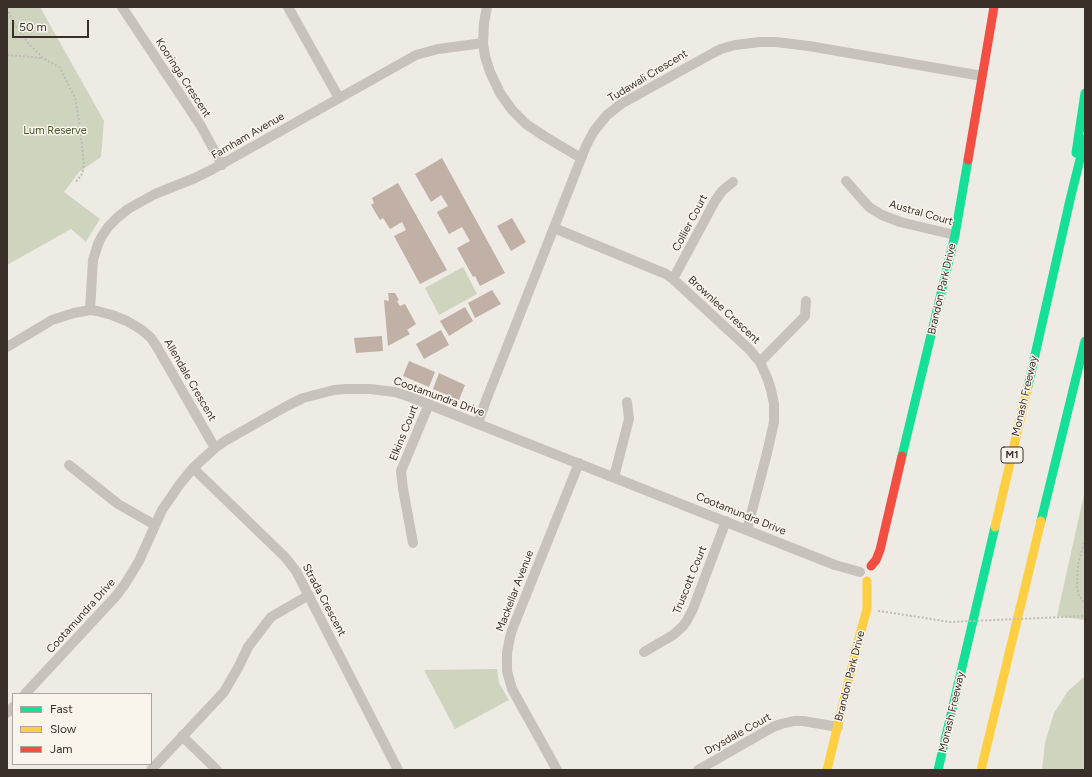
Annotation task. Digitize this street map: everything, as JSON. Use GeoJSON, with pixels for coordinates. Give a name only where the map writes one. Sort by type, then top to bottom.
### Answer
{"type":"FeatureCollection","features":[{"type":"Feature","properties":{"kind":"main road","name":"Brandon Park Drive"},"geometry":{"type":"LineString","coordinates":[[827,770],[867,608],[872,575],[880,550],[955,235],[994,7]]}},
{"type":"Feature","properties":{"kind":"main road"},"geometry":{"type":"LineString","coordinates":[[1070,200],[1085,93]]}},
{"type":"Feature","properties":{"kind":"main road","name":"Monash Freeway"},"geometry":{"type":"LineString","coordinates":[[938,770],[1085,139]]}},
{"type":"Feature","properties":{"kind":"main road"},"geometry":{"type":"LineString","coordinates":[[981,770],[1085,341]]}},
{"type":"Feature","properties":{"kind":"main road"},"geometry":{"type":"LineString","coordinates":[[860,572],[865,566],[872,575]]}},
{"type":"Feature","properties":{"kind":"street","name":"Kooringa Crescent"},"geometry":{"type":"LineString","coordinates":[[122,7],[188,107],[222,165]]}},
{"type":"Feature","properties":{"kind":"street"},"geometry":{"type":"LineString","coordinates":[[288,7],[339,98]]}},
{"type":"Feature","properties":{"kind":"street"},"geometry":{"type":"LineString","coordinates":[[487,7],[484,23],[483,43],[485,56],[500,93],[510,107],[532,128],[581,158]]}},
{"type":"Feature","properties":{"kind":"street","name":"Tudawali Crescent"},"geometry":{"type":"LineString","coordinates":[[478,423],[586,146],[594,131],[614,109],[705,56],[721,49],[760,42],[792,44],[982,76]]}},
{"type":"Feature","properties":{"kind":"street","name":"Farnham Avenue"},"geometry":{"type":"LineString","coordinates":[[90,310],[93,260],[98,244],[108,227],[118,217],[135,205],[160,192],[222,165],[339,98],[424,52],[442,48],[483,43]]}},
{"type":"Feature","properties":{"kind":"street","name":"Austral Court"},"geometry":{"type":"LineString","coordinates":[[846,181],[866,203],[882,215],[900,222],[955,235]]}},
{"type":"Feature","properties":{"kind":"street","name":"Collier Court"},"geometry":{"type":"LineString","coordinates":[[673,279],[715,201],[722,190],[732,182]]}},
{"type":"Feature","properties":{"kind":"street","name":"Brownlee Crescent"},"geometry":{"type":"LineString","coordinates":[[554,228],[662,271],[673,279],[749,348],[760,362],[771,390],[774,404],[774,422],[747,530]]}},
{"type":"Feature","properties":{"kind":"street"},"geometry":{"type":"LineString","coordinates":[[760,362],[805,316],[806,301]]}},
{"type":"Feature","properties":{"kind":"street","name":"Allendale Crescent"},"geometry":{"type":"LineString","coordinates":[[7,347],[52,320],[74,313],[90,310],[120,317],[134,324],[151,338],[157,346],[215,448]]}},
{"type":"Feature","properties":{"kind":"street","name":"Cootamundra Drive"},"geometry":{"type":"LineString","coordinates":[[26,693],[116,596],[125,584],[139,561],[169,498],[193,468],[215,448],[298,400],[334,390],[359,388],[395,392],[478,423],[747,530],[835,564],[860,572]]}},
{"type":"Feature","properties":{"kind":"street"},"geometry":{"type":"LineString","coordinates":[[614,477],[629,419],[627,402]]}},
{"type":"Feature","properties":{"kind":"street","name":"Elkins Court"},"geometry":{"type":"LineString","coordinates":[[413,543],[402,489],[401,471],[429,404]]}},
{"type":"Feature","properties":{"kind":"street","name":"Mackellar Avenue"},"geometry":{"type":"LineString","coordinates":[[557,770],[512,689],[507,671],[507,653],[512,630],[579,463]]}},
{"type":"Feature","properties":{"kind":"street"},"geometry":{"type":"LineString","coordinates":[[68,465],[121,506],[155,525]]}},
{"type":"Feature","properties":{"kind":"street","name":"Strada Crescent"},"geometry":{"type":"LineString","coordinates":[[193,468],[285,557],[296,571],[398,770]]}},
{"type":"Feature","properties":{"kind":"street","name":"Truscott Court"},"geometry":{"type":"LineString","coordinates":[[644,652],[673,635],[686,622],[693,609],[726,521]]}},
{"type":"Feature","properties":{"kind":"street"},"geometry":{"type":"LineString","coordinates":[[150,770],[224,692],[248,647],[271,617],[309,595]]}},
{"type":"Feature","properties":{"kind":"street","name":"Drysdale Court"},"geometry":{"type":"LineString","coordinates":[[698,770],[773,727],[781,724],[794,721],[803,721],[838,727]]}},
{"type":"Feature","properties":{"kind":"street"},"geometry":{"type":"LineString","coordinates":[[182,736],[217,770]]}},
{"type":"Feature","properties":{"kind":"path"},"geometry":{"type":"LineString","coordinates":[[7,8],[13,22],[28,43],[43,58],[60,68],[75,98],[84,166],[82,174],[75,183]]}},
{"type":"Feature","properties":{"kind":"path"},"geometry":{"type":"LineString","coordinates":[[7,55],[43,58]]}},
{"type":"Feature","properties":{"kind":"path"},"geometry":{"type":"LineString","coordinates":[[1085,539],[1078,564],[1077,576],[1079,596],[1085,603]]}},
{"type":"Feature","properties":{"kind":"path"},"geometry":{"type":"LineString","coordinates":[[886,612],[950,622],[1085,616]]}},
{"type":"Feature","properties":{"kind":"green space","name":"Lum Reserve"},"geometry":{"type":"Polygon","coordinates":[[[7,7],[40,7],[104,121],[101,157],[79,172],[64,192],[100,219],[85,243],[85,241],[71,229],[7,265],[7,7]]]}},
{"type":"Feature","properties":{"kind":"green space"},"geometry":{"type":"Polygon","coordinates":[[[463,267],[477,294],[439,315],[425,288],[463,267]]]}},
{"type":"Feature","properties":{"kind":"green space"},"geometry":{"type":"Polygon","coordinates":[[[1085,490],[1085,620],[1057,616],[1085,490]]]}},
{"type":"Feature","properties":{"kind":"green space"},"geometry":{"type":"Polygon","coordinates":[[[497,669],[499,683],[509,700],[455,729],[424,670],[497,669]]]}},
{"type":"Feature","properties":{"kind":"green space"},"geometry":{"type":"Polygon","coordinates":[[[1085,676],[1085,770],[1042,770],[1045,743],[1054,713],[1068,691],[1085,676]]]}},
{"type":"Feature","properties":{"kind":"building"},"geometry":{"type":"Polygon","coordinates":[[[442,158],[505,273],[480,286],[475,276],[473,277],[457,248],[470,241],[462,227],[449,234],[437,212],[448,206],[441,195],[431,202],[415,174],[442,158]]]}},
{"type":"Feature","properties":{"kind":"building"},"geometry":{"type":"Polygon","coordinates":[[[398,183],[447,270],[420,284],[394,236],[406,230],[402,222],[390,229],[383,218],[380,220],[371,205],[374,203],[372,198],[398,183]]]}},
{"type":"Feature","properties":{"kind":"building"},"geometry":{"type":"Polygon","coordinates":[[[512,218],[526,242],[511,251],[497,226],[512,218]]]}},
{"type":"Feature","properties":{"kind":"building"},"geometry":{"type":"Polygon","coordinates":[[[492,290],[501,304],[475,318],[468,303],[492,290]]]}},
{"type":"Feature","properties":{"kind":"building"},"geometry":{"type":"Polygon","coordinates":[[[388,293],[395,293],[399,300],[397,301],[400,306],[405,304],[416,324],[407,330],[410,334],[388,346],[384,300],[389,301],[388,293]]]}},
{"type":"Feature","properties":{"kind":"building"},"geometry":{"type":"Polygon","coordinates":[[[465,307],[473,321],[449,336],[440,321],[465,307]]]}},
{"type":"Feature","properties":{"kind":"building"},"geometry":{"type":"Polygon","coordinates":[[[441,330],[449,345],[424,359],[416,344],[441,330]]]}},
{"type":"Feature","properties":{"kind":"building"},"geometry":{"type":"Polygon","coordinates":[[[382,336],[383,351],[356,353],[354,338],[382,336]]]}},
{"type":"Feature","properties":{"kind":"building"},"geometry":{"type":"Polygon","coordinates":[[[409,361],[435,372],[429,387],[403,376],[409,361]]]}},
{"type":"Feature","properties":{"kind":"building"},"geometry":{"type":"Polygon","coordinates":[[[439,373],[465,385],[459,400],[433,389],[439,373]]]}},
{"type":"Feature","properties":{"kind":"traffic: fast"},"geometry":{"type":"LineString","coordinates":[[1076,153],[1085,93]]}},
{"type":"Feature","properties":{"kind":"traffic: fast"},"geometry":{"type":"LineString","coordinates":[[1028,386],[1085,139]]}},
{"type":"Feature","properties":{"kind":"traffic: fast"},"geometry":{"type":"LineString","coordinates":[[902,456],[955,235],[968,160]]}},
{"type":"Feature","properties":{"kind":"traffic: fast"},"geometry":{"type":"LineString","coordinates":[[1041,521],[1085,341]]}},
{"type":"Feature","properties":{"kind":"traffic: fast"},"geometry":{"type":"LineString","coordinates":[[938,770],[995,527]]}},
{"type":"Feature","properties":{"kind":"traffic: slow"},"geometry":{"type":"LineString","coordinates":[[995,527],[1028,386]]}},
{"type":"Feature","properties":{"kind":"traffic: slow"},"geometry":{"type":"LineString","coordinates":[[981,770],[1041,521]]}},
{"type":"Feature","properties":{"kind":"traffic: slow"},"geometry":{"type":"LineString","coordinates":[[827,770],[867,609],[867,581]]}},
{"type":"Feature","properties":{"kind":"traffic: jam"},"geometry":{"type":"LineString","coordinates":[[968,160],[994,7]]}},
{"type":"Feature","properties":{"kind":"traffic: jam"},"geometry":{"type":"LineString","coordinates":[[871,566],[876,560],[880,550],[902,456]]}}]}
